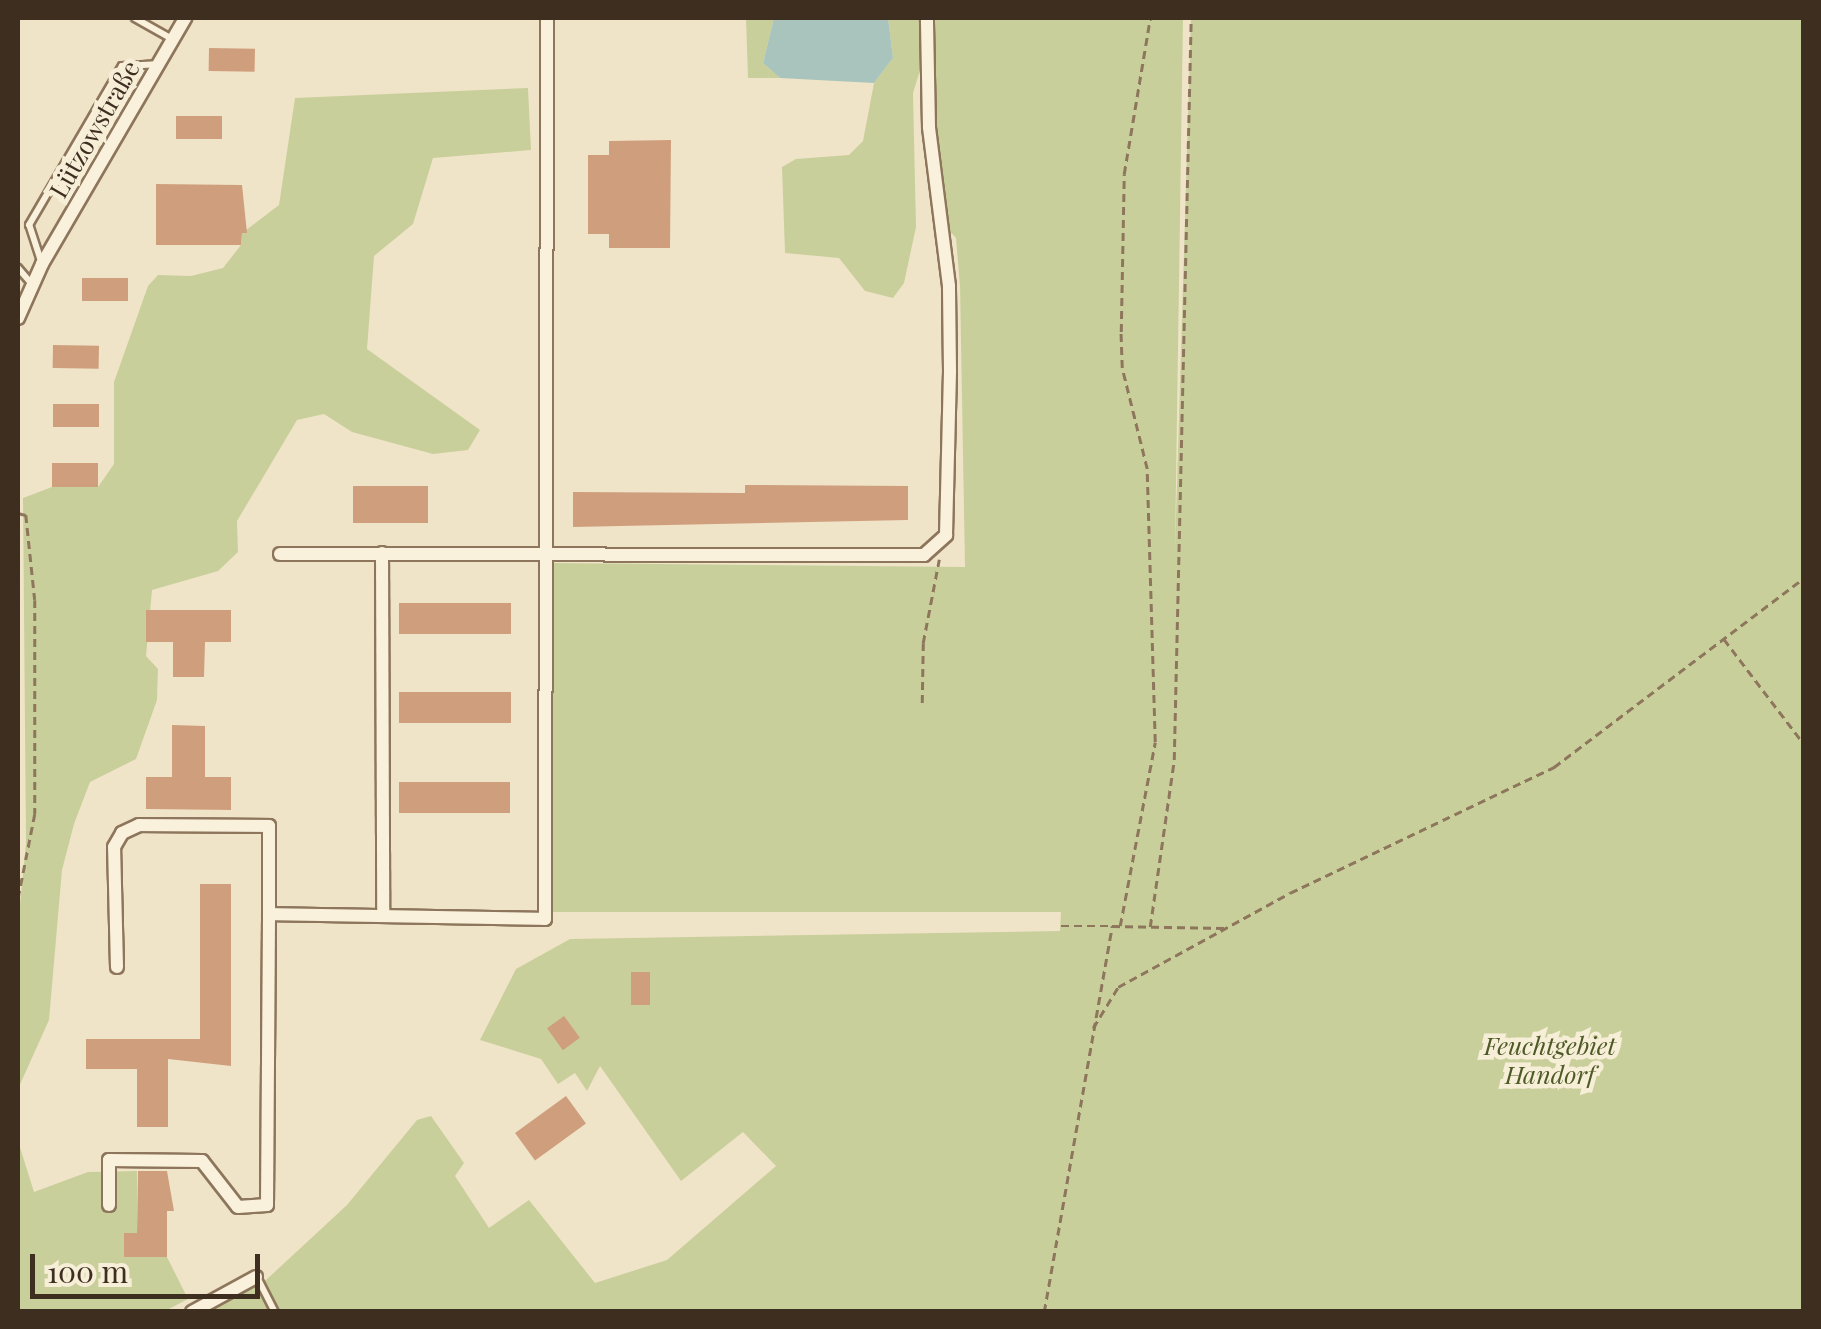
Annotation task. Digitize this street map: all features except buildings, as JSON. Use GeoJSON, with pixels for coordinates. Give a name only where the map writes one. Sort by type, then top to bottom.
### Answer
{"type":"FeatureCollection","features":[{"type":"Feature","properties":{"kind":"street","name":"Lützowstraße"},"geometry":{"type":"LineString","coordinates":[[18,318],[42,264],[185,18]]}},
{"type":"Feature","properties":{"kind":"street"},"geometry":{"type":"LineString","coordinates":[[269,914],[545,919],[548,18]]}},
{"type":"Feature","properties":{"kind":"street"},"geometry":{"type":"LineString","coordinates":[[280,554],[924,555],[946,534],[948,286],[929,127],[927,18]]}},
{"type":"Feature","properties":{"kind":"street"},"geometry":{"type":"LineString","coordinates":[[382,553],[383,916]]}},
{"type":"Feature","properties":{"kind":"street"},"geometry":{"type":"LineString","coordinates":[[109,1205],[109,1160],[202,1161],[238,1206],[267,1205],[268,826],[138,825],[122,832],[114,847],[117,967]]}},
{"type":"Feature","properties":{"kind":"street"},"geometry":{"type":"LineString","coordinates":[[192,1312],[256,1276]]}},
{"type":"Feature","properties":{"kind":"lane"},"geometry":{"type":"LineString","coordinates":[[135,18],[173,39]]}},
{"type":"Feature","properties":{"kind":"lane"},"geometry":{"type":"LineString","coordinates":[[42,264],[28,225],[122,66],[158,64]]}},
{"type":"Feature","properties":{"kind":"lane"},"geometry":{"type":"LineString","coordinates":[[18,268],[32,284]]}},
{"type":"Feature","properties":{"kind":"lane"},"geometry":{"type":"LineString","coordinates":[[256,1276],[275,1312]]}},
{"type":"Feature","properties":{"kind":"path"},"geometry":{"type":"LineString","coordinates":[[1120,926],[1155,742],[1147,469],[1122,368],[1121,332],[1124,174],[1150,18]]}},
{"type":"Feature","properties":{"kind":"path"},"geometry":{"type":"LineString","coordinates":[[1150,927],[1174,760],[1192,18]]}},
{"type":"Feature","properties":{"kind":"path"},"geometry":{"type":"LineString","coordinates":[[18,512],[26,515],[35,600],[35,814],[18,900]]}},
{"type":"Feature","properties":{"kind":"path"},"geometry":{"type":"LineString","coordinates":[[922,703],[923,643],[946,534]]}},
{"type":"Feature","properties":{"kind":"path"},"geometry":{"type":"LineString","coordinates":[[1093,1028],[1118,987],[1225,928],[1554,767],[1804,578]]}},
{"type":"Feature","properties":{"kind":"path"},"geometry":{"type":"LineString","coordinates":[[1723,638],[1804,744]]}},
{"type":"Feature","properties":{"kind":"path"},"geometry":{"type":"LineString","coordinates":[[1061,926],[1225,928]]}},
{"type":"Feature","properties":{"kind":"path"},"geometry":{"type":"LineString","coordinates":[[1044,1312],[1112,926]]}},
{"type":"Feature","properties":{"kind":"green space"},"geometry":{"type":"Polygon","coordinates":[[[746,18],[774,18],[763,63],[780,78],[748,78],[746,18]]]}},
{"type":"Feature","properties":{"kind":"green space","name":"Feuchtgebiet Handorf"},"geometry":{"type":"Polygon","coordinates":[[[888,18],[1183,18],[1175,550],[1191,18],[1803,18],[1803,1311],[210,1310],[266,1280],[347,1205],[417,1120],[431,1116],[464,1163],[455,1176],[489,1228],[529,1200],[595,1283],[667,1260],[776,1166],[743,1132],[681,1181],[600,1066],[587,1091],[575,1073],[558,1084],[541,1059],[480,1040],[516,969],[570,939],[1060,931],[1061,912],[552,912],[553,563],[965,567],[960,286],[956,238],[938,218],[926,51],[913,93],[916,227],[904,283],[893,298],[865,291],[839,258],[785,253],[782,167],[796,159],[849,155],[863,141],[874,83],[893,58],[888,18]]]}},
{"type":"Feature","properties":{"kind":"green space"},"geometry":{"type":"Polygon","coordinates":[[[528,88],[531,150],[433,158],[413,224],[374,256],[367,349],[480,430],[468,450],[433,454],[352,432],[324,414],[297,420],[237,521],[238,552],[218,571],[152,590],[146,656],[158,669],[157,700],[136,759],[90,782],[74,824],[62,870],[49,1020],[18,1089],[18,924],[26,843],[23,498],[52,487],[98,487],[114,464],[114,382],[148,286],[158,275],[191,276],[223,268],[241,245],[242,233],[279,205],[295,98],[528,88]]]}},
{"type":"Feature","properties":{"kind":"green space"},"geometry":{"type":"Polygon","coordinates":[[[18,1141],[34,1192],[88,1172],[137,1171],[137,1233],[124,1233],[124,1257],[167,1257],[188,1299],[165,1311],[18,1311],[18,1141]]]}},
{"type":"Feature","properties":{"kind":"water"},"geometry":{"type":"Polygon","coordinates":[[[774,18],[888,18],[893,58],[874,83],[780,78],[763,63],[774,18]]]}}]}
